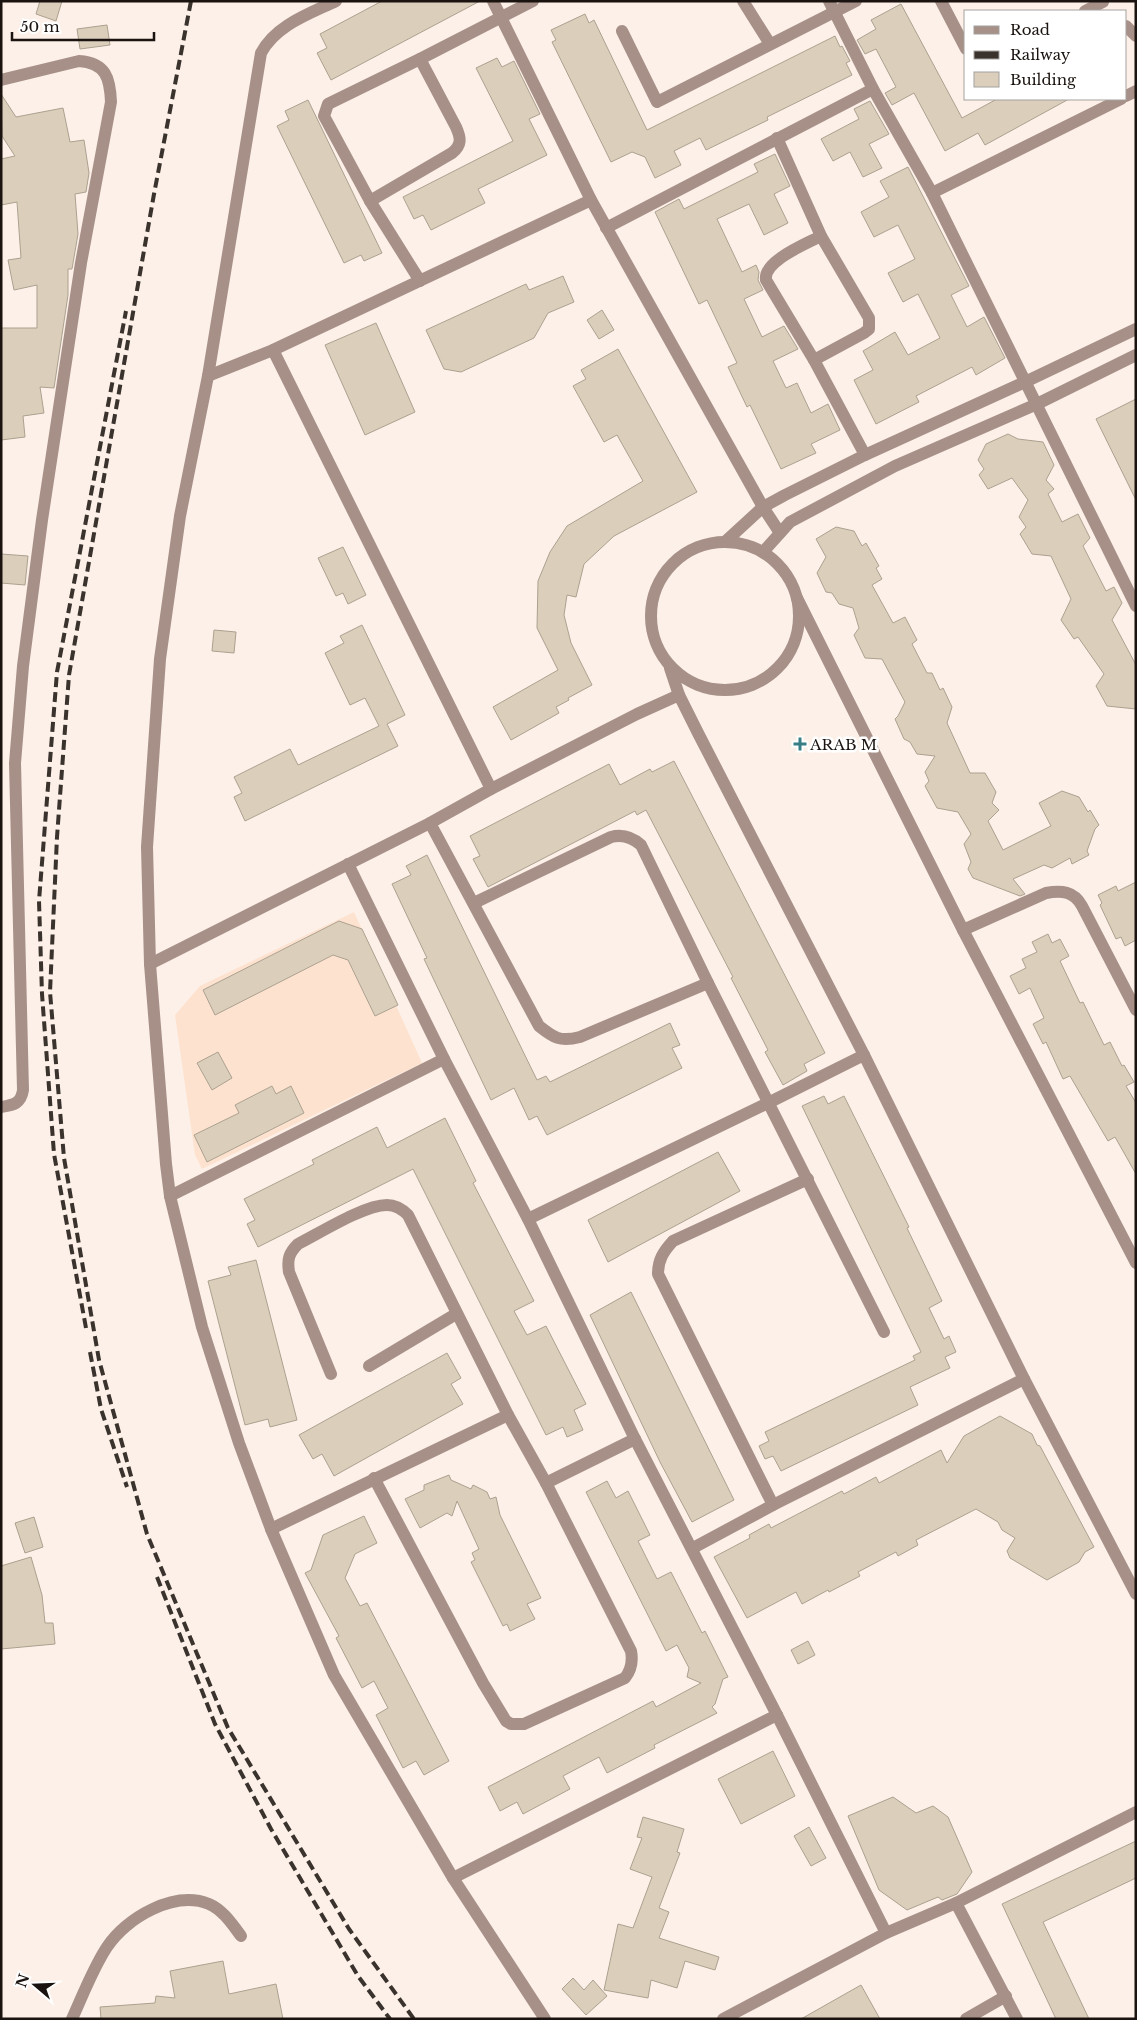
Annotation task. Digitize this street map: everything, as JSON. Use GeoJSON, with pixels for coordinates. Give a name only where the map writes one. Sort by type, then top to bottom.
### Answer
{"type":"FeatureCollection","features":[{"type":"Feature","properties":{"kind":"street"},"geometry":{"type":"LineString","coordinates":[[336,1],[288,25],[266,44],[261,53],[208,376],[180,516],[160,659],[147,847],[150,964],[166,1164],[170,1196],[202,1328],[239,1443],[271,1530],[334,1675],[453,1878],[545,2019]]}},
{"type":"Feature","properties":{"kind":"street"},"geometry":{"type":"LineString","coordinates":[[493,1],[606,228],[763,507],[780,533]]}},
{"type":"Feature","properties":{"kind":"street"},"geometry":{"type":"LineString","coordinates":[[420,281],[370,201],[324,116],[325,110],[328,104],[533,1]]}},
{"type":"Feature","properties":{"kind":"street"},"geometry":{"type":"LineString","coordinates":[[743,1],[770,44]]}},
{"type":"Feature","properties":{"kind":"street"},"geometry":{"type":"LineString","coordinates":[[622,30],[656,102],[770,44],[831,7],[856,1]]}},
{"type":"Feature","properties":{"kind":"street"},"geometry":{"type":"LineString","coordinates":[[941,1],[964,45]]}},
{"type":"Feature","properties":{"kind":"street"},"geometry":{"type":"LineString","coordinates":[[1088,10],[1103,2]]}},
{"type":"Feature","properties":{"kind":"street"},"geometry":{"type":"LineString","coordinates":[[831,7],[873,89],[932,193],[1136,606]]}},
{"type":"Feature","properties":{"kind":"street"},"geometry":{"type":"LineString","coordinates":[[1127,27],[1136,36]]}},
{"type":"Feature","properties":{"kind":"street"},"geometry":{"type":"LineString","coordinates":[[370,201],[452,153],[458,148],[460,143],[461,137],[420,59]]}},
{"type":"Feature","properties":{"kind":"street"},"geometry":{"type":"LineString","coordinates":[[1,80],[79,61],[96,65],[105,73],[111,89],[111,102],[81,263],[22,666],[16,762],[23,1090],[21,1100],[17,1103],[1,1107]]}},
{"type":"Feature","properties":{"kind":"street"},"geometry":{"type":"LineString","coordinates":[[606,228],[873,89]]}},
{"type":"Feature","properties":{"kind":"street"},"geometry":{"type":"LineString","coordinates":[[932,193],[1119,100]]}},
{"type":"Feature","properties":{"kind":"street"},"geometry":{"type":"LineString","coordinates":[[777,138],[821,236],[869,318],[870,325],[864,334],[814,360]]}},
{"type":"Feature","properties":{"kind":"street"},"geometry":{"type":"LineString","coordinates":[[208,376],[273,350],[591,200]]}},
{"type":"Feature","properties":{"kind":"street"},"geometry":{"type":"LineString","coordinates":[[821,236],[775,262],[770,266],[766,276],[865,455]]}},
{"type":"Feature","properties":{"kind":"street"},"geometry":{"type":"LineString","coordinates":[[726,541],[763,507],[865,455],[1136,329]]}},
{"type":"Feature","properties":{"kind":"street"},"geometry":{"type":"LineString","coordinates":[[273,350],[491,788]]}},
{"type":"Feature","properties":{"kind":"street"},"geometry":{"type":"LineString","coordinates":[[763,552],[790,522],[895,466],[1037,404],[1136,355]]}},
{"type":"Feature","properties":{"kind":"street"},"geometry":{"type":"LineString","coordinates":[[1135,1588],[1024,1380],[864,1055],[680,695],[670,668],[656,647],[650,623],[652,598],[662,575],[679,557],[701,545],[726,541],[750,546],[763,552],[775,561],[789,578],[797,598],[963,930],[1136,1263]]}},
{"type":"Feature","properties":{"kind":"street"},"geometry":{"type":"LineString","coordinates":[[670,668],[690,683],[714,690],[738,690],[762,681],[781,666],[794,644],[799,620],[797,598]]}},
{"type":"Feature","properties":{"kind":"street"},"geometry":{"type":"LineString","coordinates":[[150,964],[430,823],[491,788],[637,714],[680,695]]}},
{"type":"Feature","properties":{"kind":"street"},"geometry":{"type":"LineString","coordinates":[[430,823],[539,1026],[555,1038],[570,1039],[580,1036],[708,983]]}},
{"type":"Feature","properties":{"kind":"street"},"geometry":{"type":"LineString","coordinates":[[474,903],[611,837],[619,835],[641,845],[708,983],[884,1332]]}},
{"type":"Feature","properties":{"kind":"street"},"geometry":{"type":"LineString","coordinates":[[348,864],[444,1059],[528,1219],[635,1439],[693,1548],[886,1934]]}},
{"type":"Feature","properties":{"kind":"street"},"geometry":{"type":"LineString","coordinates":[[963,930],[1046,893],[1057,891],[1073,895],[1082,906],[1136,1010]]}},
{"type":"Feature","properties":{"kind":"street"},"geometry":{"type":"LineString","coordinates":[[528,1219],[864,1055]]}},
{"type":"Feature","properties":{"kind":"street"},"geometry":{"type":"LineString","coordinates":[[170,1196],[444,1059]]}},
{"type":"Feature","properties":{"kind":"street"},"geometry":{"type":"LineString","coordinates":[[773,1504],[658,1274],[658,1263],[672,1241],[808,1179]]}},
{"type":"Feature","properties":{"kind":"street"},"geometry":{"type":"LineString","coordinates":[[331,1374],[289,1272],[287,1261],[290,1252],[298,1244],[368,1209],[387,1205],[400,1208],[408,1215],[456,1314],[508,1415],[546,1483],[631,1651],[632,1658],[629,1673],[625,1678],[524,1724],[516,1725],[506,1721],[483,1683],[374,1478]]}},
{"type":"Feature","properties":{"kind":"street"},"geometry":{"type":"LineString","coordinates":[[369,1366],[456,1314]]}},
{"type":"Feature","properties":{"kind":"street"},"geometry":{"type":"LineString","coordinates":[[693,1548],[773,1504],[1024,1380]]}},
{"type":"Feature","properties":{"kind":"street"},"geometry":{"type":"LineString","coordinates":[[271,1530],[374,1478],[508,1415]]}},
{"type":"Feature","properties":{"kind":"street"},"geometry":{"type":"LineString","coordinates":[[546,1483],[635,1439]]}},
{"type":"Feature","properties":{"kind":"street"},"geometry":{"type":"LineString","coordinates":[[453,1878],[777,1715]]}},
{"type":"Feature","properties":{"kind":"street"},"geometry":{"type":"LineString","coordinates":[[723,2019],[886,1934],[956,1903],[1136,1812]]}},
{"type":"Feature","properties":{"kind":"street"},"geometry":{"type":"LineString","coordinates":[[72,2019],[106,1947],[122,1928],[142,1914],[170,1903],[198,1901],[211,1905],[224,1914],[241,1936]]}},
{"type":"Feature","properties":{"kind":"street"},"geometry":{"type":"LineString","coordinates":[[956,1903],[1018,2019]]}},
{"type":"Feature","properties":{"kind":"street"},"geometry":{"type":"LineString","coordinates":[[966,2019],[1006,1996]]}},
{"type":"Feature","properties":{"kind":"shaded area"},"geometry":{"type":"Polygon","coordinates":[[[354,912],[422,1063],[202,1169],[195,1155],[175,1015],[200,986],[354,912]]]}},
{"type":"Feature","properties":{"kind":"building"},"geometry":{"type":"Polygon","coordinates":[[[40,1],[62,1],[56,21],[36,14],[40,1]]]}},
{"type":"Feature","properties":{"kind":"building"},"geometry":{"type":"Polygon","coordinates":[[[382,1],[480,1],[331,80],[317,53],[327,48],[320,34],[382,1]]]}},
{"type":"Feature","properties":{"kind":"building"},"geometry":{"type":"Polygon","coordinates":[[[901,4],[962,118],[995,100],[1067,100],[985,145],[978,133],[945,151],[914,93],[892,105],[885,93],[896,87],[876,49],[865,54],[857,40],[876,29],[871,20],[901,4]]]}},
{"type":"Feature","properties":{"kind":"building"},"geometry":{"type":"Polygon","coordinates":[[[585,14],[589,23],[594,20],[647,130],[835,36],[850,61],[846,63],[852,75],[767,117],[768,120],[706,150],[700,138],[674,151],[681,165],[655,178],[645,157],[632,152],[611,162],[552,42],[556,40],[551,30],[585,14]]]}},
{"type":"Feature","properties":{"kind":"building"},"geometry":{"type":"Polygon","coordinates":[[[107,25],[110,45],[80,49],[77,29],[107,25]]]}},
{"type":"Feature","properties":{"kind":"building"},"geometry":{"type":"Polygon","coordinates":[[[497,58],[502,67],[514,61],[540,114],[529,119],[547,155],[478,189],[485,203],[431,230],[423,215],[414,219],[403,197],[513,141],[476,68],[497,58]]]}},
{"type":"Feature","properties":{"kind":"building"},"geometry":{"type":"Polygon","coordinates":[[[1,94],[16,117],[63,108],[70,142],[84,140],[89,173],[86,192],[75,194],[78,234],[72,269],[68,269],[68,295],[54,388],[40,387],[44,413],[23,416],[25,437],[1,440],[1,328],[37,328],[37,285],[14,290],[8,260],[21,258],[17,202],[1,205],[1,159],[15,156],[2,136],[1,94]]]}},
{"type":"Feature","properties":{"kind":"building"},"geometry":{"type":"Polygon","coordinates":[[[308,100],[382,253],[364,261],[361,255],[344,263],[277,126],[289,120],[285,111],[308,100]]]}},
{"type":"Feature","properties":{"kind":"building"},"geometry":{"type":"Polygon","coordinates":[[[870,101],[889,134],[869,144],[882,168],[863,177],[850,152],[833,161],[821,139],[859,119],[854,109],[870,101]]]}},
{"type":"Feature","properties":{"kind":"building"},"geometry":{"type":"Polygon","coordinates":[[[775,154],[790,186],[774,194],[788,223],[764,235],[749,204],[717,219],[742,272],[756,265],[759,272],[758,280],[763,290],[744,299],[762,337],[784,326],[798,349],[773,361],[786,388],[797,383],[811,413],[828,404],[840,430],[811,444],[816,453],[781,469],[750,405],[747,407],[728,367],[737,363],[707,300],[699,304],[655,212],[679,199],[684,209],[758,172],[754,164],[775,154]]]}},
{"type":"Feature","properties":{"kind":"building"},"geometry":{"type":"Polygon","coordinates":[[[908,167],[969,286],[951,295],[967,327],[984,317],[1005,358],[976,375],[972,367],[916,396],[919,402],[876,424],[854,380],[873,370],[863,351],[895,332],[908,355],[940,338],[918,294],[903,302],[888,273],[915,259],[898,225],[874,237],[861,212],[889,197],[880,181],[908,167]]]}},
{"type":"Feature","properties":{"kind":"building"},"geometry":{"type":"Polygon","coordinates":[[[563,276],[574,302],[548,313],[534,338],[461,372],[444,369],[426,330],[526,284],[529,290],[563,276]]]}},
{"type":"Feature","properties":{"kind":"building"},"geometry":{"type":"Polygon","coordinates":[[[602,310],[614,330],[599,339],[587,320],[602,310]]]}},
{"type":"Feature","properties":{"kind":"building"},"geometry":{"type":"Polygon","coordinates":[[[376,323],[415,412],[365,435],[325,345],[376,323]]]}},
{"type":"Feature","properties":{"kind":"building"},"geometry":{"type":"Polygon","coordinates":[[[618,349],[697,492],[614,536],[584,564],[576,597],[567,595],[564,615],[571,643],[592,685],[556,707],[559,713],[511,740],[493,707],[558,670],[537,628],[538,581],[550,552],[567,526],[643,481],[617,435],[604,442],[573,386],[586,379],[581,370],[618,349]]]}},
{"type":"Feature","properties":{"kind":"building"},"geometry":{"type":"Polygon","coordinates":[[[1136,399],[1136,500],[1096,419],[1136,399]]]}},
{"type":"Feature","properties":{"kind":"building"},"geometry":{"type":"Polygon","coordinates":[[[1008,434],[1018,439],[1043,442],[1054,465],[1046,480],[1054,489],[1048,494],[1062,522],[1078,514],[1090,538],[1083,546],[1106,591],[1114,587],[1122,603],[1112,620],[1136,665],[1136,709],[1107,706],[1096,686],[1104,674],[1078,637],[1074,639],[1061,620],[1071,599],[1051,556],[1032,554],[1020,534],[1026,527],[1019,517],[1028,500],[1012,478],[988,489],[979,475],[984,469],[978,460],[986,444],[1008,434]]]}},
{"type":"Feature","properties":{"kind":"building"},"geometry":{"type":"Polygon","coordinates":[[[836,527],[854,531],[862,546],[866,543],[879,566],[876,568],[882,579],[872,585],[893,623],[905,617],[917,640],[912,644],[927,673],[932,673],[940,690],[943,688],[952,707],[947,723],[970,773],[985,773],[996,792],[992,803],[999,810],[988,821],[1003,850],[1051,826],[1039,803],[1062,791],[1079,797],[1099,825],[1095,829],[1087,851],[1089,855],[1072,864],[1070,858],[1052,868],[1044,865],[1013,879],[1025,894],[1020,896],[973,878],[968,869],[971,862],[964,844],[971,834],[958,812],[937,808],[925,786],[929,781],[925,772],[935,756],[917,754],[910,742],[904,739],[895,719],[905,702],[882,659],[865,658],[854,635],[859,628],[853,608],[839,604],[832,593],[826,592],[817,573],[826,557],[816,539],[836,527]]]}},
{"type":"Feature","properties":{"kind":"building"},"geometry":{"type":"Polygon","coordinates":[[[343,547],[366,595],[348,604],[343,593],[336,596],[318,558],[343,547]]]}},
{"type":"Feature","properties":{"kind":"building"},"geometry":{"type":"Polygon","coordinates":[[[1,554],[28,556],[25,585],[1,583],[1,554]]]}},
{"type":"Feature","properties":{"kind":"building"},"geometry":{"type":"Polygon","coordinates":[[[362,625],[405,715],[387,724],[398,746],[245,821],[234,797],[242,793],[234,777],[290,749],[298,765],[379,726],[365,698],[350,705],[325,653],[344,643],[340,636],[362,625]]]}},
{"type":"Feature","properties":{"kind":"building"},"geometry":{"type":"Polygon","coordinates":[[[214,630],[236,632],[234,653],[212,651],[214,630]]]}},
{"type":"Feature","properties":{"kind":"building"},"geometry":{"type":"Polygon","coordinates":[[[674,761],[825,1053],[804,1064],[807,1071],[783,1085],[765,1052],[768,1050],[731,978],[733,977],[646,810],[637,815],[635,811],[488,887],[473,859],[480,856],[470,836],[609,764],[620,785],[650,769],[652,772],[674,761]]]}},
{"type":"Feature","properties":{"kind":"building"},"geometry":{"type":"Polygon","coordinates":[[[427,855],[537,1080],[546,1076],[550,1082],[670,1023],[680,1045],[672,1048],[682,1068],[547,1135],[537,1116],[529,1120],[514,1088],[491,1100],[424,959],[427,958],[392,884],[411,875],[406,866],[427,855]]]}},
{"type":"Feature","properties":{"kind":"building"},"geometry":{"type":"Polygon","coordinates":[[[1136,882],[1136,940],[1125,946],[1121,937],[1116,939],[1100,905],[1102,903],[1098,895],[1116,886],[1118,891],[1136,882]]]}},
{"type":"Feature","properties":{"kind":"building"},"geometry":{"type":"Polygon","coordinates":[[[339,921],[362,929],[398,1005],[375,1016],[348,960],[333,955],[215,1015],[203,990],[339,921]]]}},
{"type":"Feature","properties":{"kind":"building"},"geometry":{"type":"Polygon","coordinates":[[[1048,934],[1052,943],[1060,939],[1069,956],[1060,961],[1080,1003],[1083,1002],[1104,1045],[1110,1042],[1122,1066],[1124,1065],[1134,1082],[1126,1086],[1136,1103],[1136,1174],[1115,1137],[1108,1141],[1070,1076],[1063,1079],[1046,1042],[1043,1044],[1033,1024],[1044,1018],[1030,988],[1019,994],[1010,976],[1026,968],[1022,959],[1037,952],[1032,942],[1048,934]]]}},
{"type":"Feature","properties":{"kind":"building"},"geometry":{"type":"Polygon","coordinates":[[[218,1052],[232,1078],[212,1090],[197,1063],[218,1052]]]}},
{"type":"Feature","properties":{"kind":"building"},"geometry":{"type":"Polygon","coordinates":[[[272,1086],[276,1094],[291,1086],[304,1113],[207,1162],[194,1135],[239,1113],[235,1105],[272,1086]]]}},
{"type":"Feature","properties":{"kind":"building"},"geometry":{"type":"Polygon","coordinates":[[[824,1096],[828,1104],[844,1096],[909,1227],[907,1228],[942,1301],[929,1308],[944,1339],[949,1336],[956,1352],[945,1357],[950,1368],[910,1387],[918,1405],[781,1471],[773,1456],[765,1459],[759,1446],[769,1441],[765,1432],[915,1360],[913,1356],[921,1352],[802,1106],[824,1096]]]}},
{"type":"Feature","properties":{"kind":"building"},"geometry":{"type":"Polygon","coordinates":[[[445,1118],[476,1181],[473,1183],[534,1301],[514,1311],[527,1335],[546,1326],[586,1404],[574,1410],[583,1430],[567,1437],[563,1427],[546,1435],[413,1169],[258,1247],[247,1224],[255,1220],[244,1199],[314,1164],[312,1160],[377,1127],[387,1148],[445,1118]]]}},
{"type":"Feature","properties":{"kind":"building"},"geometry":{"type":"Polygon","coordinates":[[[718,1152],[740,1191],[608,1262],[588,1220],[718,1152]]]}},
{"type":"Feature","properties":{"kind":"building"},"geometry":{"type":"Polygon","coordinates":[[[256,1260],[297,1420],[270,1427],[268,1419],[245,1425],[208,1281],[231,1275],[228,1267],[256,1260]]]}},
{"type":"Feature","properties":{"kind":"building"},"geometry":{"type":"Polygon","coordinates":[[[631,1292],[734,1500],[692,1522],[660,1462],[590,1315],[631,1292]]]}},
{"type":"Feature","properties":{"kind":"building"},"geometry":{"type":"Polygon","coordinates":[[[447,1353],[461,1378],[451,1384],[463,1404],[334,1476],[322,1454],[313,1459],[299,1435],[447,1353]]]}},
{"type":"Feature","properties":{"kind":"building"},"geometry":{"type":"Polygon","coordinates":[[[1000,1416],[1032,1434],[1037,1445],[1040,1446],[1094,1547],[1085,1552],[1079,1562],[1047,1580],[1010,1558],[1007,1551],[1015,1538],[1002,1530],[998,1522],[976,1509],[916,1540],[918,1545],[898,1556],[896,1552],[858,1572],[860,1576],[829,1592],[828,1590],[802,1604],[796,1592],[747,1618],[714,1557],[750,1538],[749,1535],[769,1524],[771,1528],[842,1491],[844,1494],[876,1477],[879,1483],[941,1450],[947,1463],[964,1436],[1000,1416]]]}},
{"type":"Feature","properties":{"kind":"building"},"geometry":{"type":"Polygon","coordinates":[[[449,1475],[451,1480],[471,1489],[473,1485],[487,1492],[490,1499],[496,1497],[500,1515],[541,1598],[527,1604],[535,1619],[510,1631],[507,1624],[503,1626],[471,1562],[475,1560],[472,1553],[479,1549],[457,1501],[452,1516],[447,1513],[420,1528],[405,1499],[424,1490],[424,1485],[449,1475]]]}},
{"type":"Feature","properties":{"kind":"building"},"geometry":{"type":"Polygon","coordinates":[[[607,1481],[616,1498],[628,1491],[650,1535],[638,1541],[657,1579],[671,1572],[702,1633],[705,1631],[728,1677],[723,1679],[715,1704],[712,1707],[717,1713],[654,1745],[655,1748],[607,1773],[599,1757],[563,1776],[570,1789],[523,1814],[517,1802],[500,1811],[488,1787],[653,1701],[656,1707],[701,1683],[687,1677],[689,1668],[677,1645],[666,1651],[586,1492],[607,1481]]]}},
{"type":"Feature","properties":{"kind":"building"},"geometry":{"type":"Polygon","coordinates":[[[364,1516],[377,1543],[355,1554],[345,1578],[360,1606],[367,1603],[449,1761],[424,1775],[416,1761],[403,1768],[376,1715],[388,1708],[374,1681],[362,1688],[336,1638],[339,1636],[305,1573],[311,1570],[323,1535],[364,1516]]]}},
{"type":"Feature","properties":{"kind":"building"},"geometry":{"type":"Polygon","coordinates":[[[34,1517],[43,1547],[25,1553],[15,1523],[34,1517]]]}},
{"type":"Feature","properties":{"kind":"building"},"geometry":{"type":"Polygon","coordinates":[[[31,1557],[42,1595],[45,1623],[53,1623],[55,1644],[1,1649],[1,1566],[31,1557]]]}},
{"type":"Feature","properties":{"kind":"building"},"geometry":{"type":"Polygon","coordinates":[[[808,1641],[815,1655],[798,1664],[791,1650],[808,1641]]]}},
{"type":"Feature","properties":{"kind":"building"},"geometry":{"type":"Polygon","coordinates":[[[773,1751],[795,1796],[741,1824],[718,1779],[773,1751]]]}},
{"type":"Feature","properties":{"kind":"building"},"geometry":{"type":"Polygon","coordinates":[[[893,1797],[916,1813],[933,1806],[948,1817],[972,1872],[957,1894],[942,1900],[938,1897],[907,1910],[879,1890],[848,1816],[893,1797]]]}},
{"type":"Feature","properties":{"kind":"building"},"geometry":{"type":"Polygon","coordinates":[[[643,1817],[684,1829],[677,1852],[680,1853],[659,1908],[669,1912],[659,1938],[719,1957],[715,1970],[685,1961],[677,1988],[651,1980],[648,1998],[604,1990],[618,1924],[633,1928],[652,1877],[630,1869],[642,1838],[637,1837],[643,1817]]]}},
{"type":"Feature","properties":{"kind":"building"},"geometry":{"type":"Polygon","coordinates":[[[809,1827],[826,1858],[811,1866],[794,1836],[809,1827]]]}},
{"type":"Feature","properties":{"kind":"building"},"geometry":{"type":"Polygon","coordinates":[[[1136,1841],[1136,1878],[1043,1922],[1089,2019],[1056,2019],[1002,1904],[1136,1841]]]}},
{"type":"Feature","properties":{"kind":"building"},"geometry":{"type":"Polygon","coordinates":[[[223,1961],[229,1994],[276,1984],[283,2019],[101,2019],[100,2007],[155,2003],[156,1996],[175,1998],[170,1971],[223,1961]]]}},
{"type":"Feature","properties":{"kind":"building"},"geometry":{"type":"Polygon","coordinates":[[[573,1978],[584,1990],[593,1980],[607,1996],[586,2015],[562,1989],[573,1978]]]}},
{"type":"Feature","properties":{"kind":"building"},"geometry":{"type":"Polygon","coordinates":[[[861,1985],[880,2019],[801,2019],[861,1985]]]}},
{"type":"Feature","properties":{"kind":"railway"},"geometry":{"type":"LineString","coordinates":[[191,1],[154,194],[69,675],[57,837],[50,992],[64,1158],[99,1360],[147,1534],[228,1728],[349,1929],[414,2019]]}},
{"type":"Feature","properties":{"kind":"railway"},"geometry":{"type":"LineString","coordinates":[[86,1328],[54,1154],[42,994],[39,901],[57,672],[126,311]]}},
{"type":"Feature","properties":{"kind":"railway"},"geometry":{"type":"LineString","coordinates":[[90,1352],[101,1409],[127,1487]]}},
{"type":"Feature","properties":{"kind":"railway"},"geometry":{"type":"LineString","coordinates":[[157,1577],[215,1724],[271,1829],[358,1976],[390,2019]]}},
{"type":"Feature","properties":{"kind":"place","name":"ARAB M"},"geometry":{"type":"Point","coordinates":[800,744]}}]}
